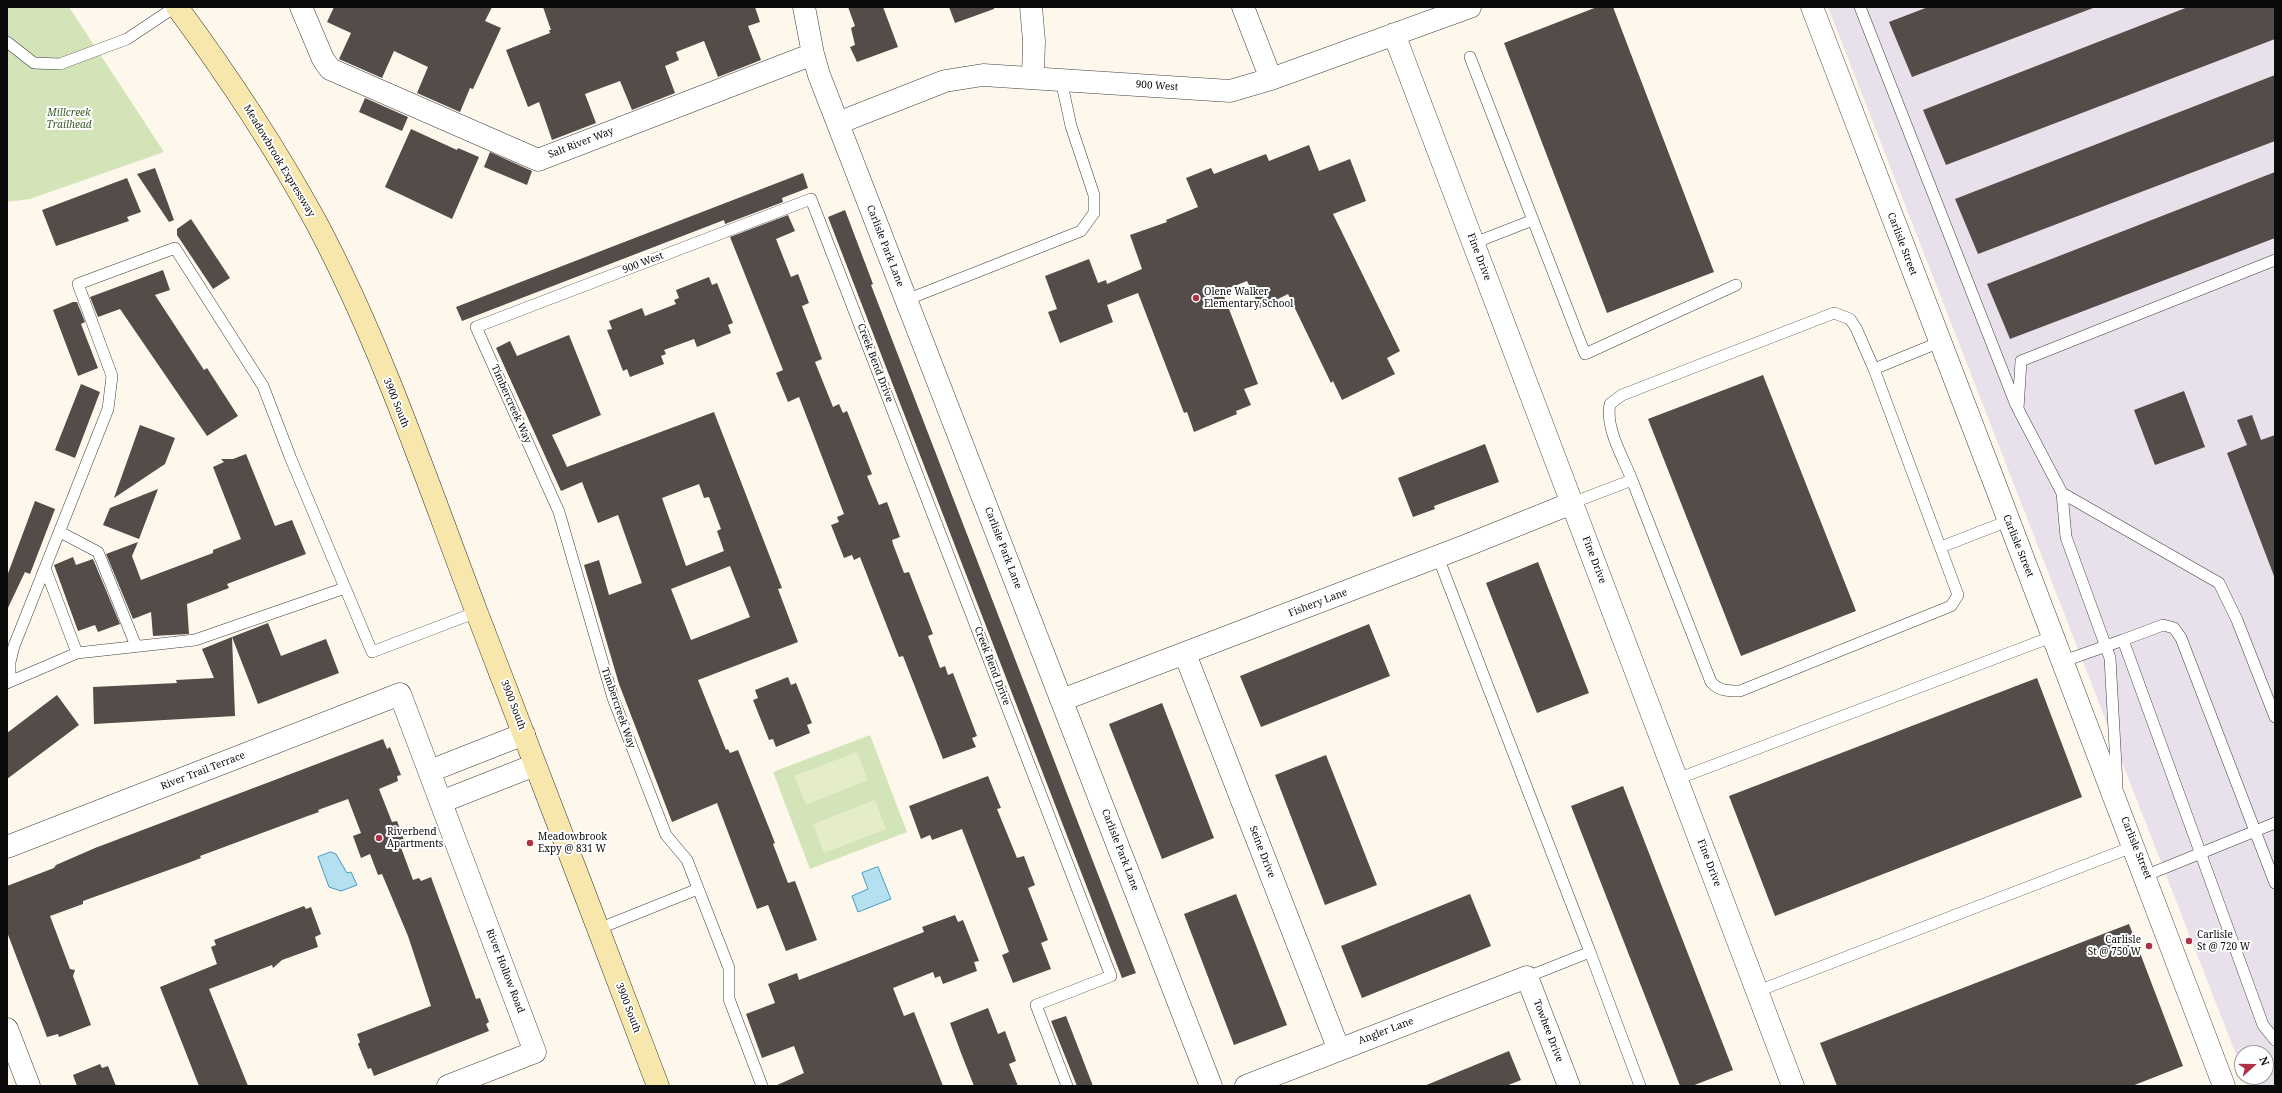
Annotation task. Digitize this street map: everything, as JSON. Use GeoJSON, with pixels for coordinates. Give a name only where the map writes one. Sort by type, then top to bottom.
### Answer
{"type":"FeatureCollection","features":[{"type":"Feature","properties":{"kind":"main road","name":"Meadowbrook Expressway"},"geometry":{"type":"LineString","coordinates":[[176,7],[221,67],[276,152],[316,224],[365,325]]}},
{"type":"Feature","properties":{"kind":"main road","name":"3900 South"},"geometry":{"type":"LineString","coordinates":[[365,325],[524,734],[658,1086]]}},
{"type":"Feature","properties":{"kind":"street","name":"Salt River Way"},"geometry":{"type":"LineString","coordinates":[[301,7],[323,59],[330,69],[538,160],[813,54]]}},
{"type":"Feature","properties":{"kind":"street","name":"Carlisle Park Lane"},"geometry":{"type":"LineString","coordinates":[[804,7],[813,54],[838,124],[1211,1086]]}},
{"type":"Feature","properties":{"kind":"street"},"geometry":{"type":"LineString","coordinates":[[1031,7],[1034,41],[1033,77]]}},
{"type":"Feature","properties":{"kind":"street"},"geometry":{"type":"LineString","coordinates":[[1243,7],[1271,80]]}},
{"type":"Feature","properties":{"kind":"street","name":"900 West"},"geometry":{"type":"LineString","coordinates":[[838,124],[945,81],[983,75],[1230,90],[1271,80],[1470,7]]}},
{"type":"Feature","properties":{"kind":"street","name":"Carlisle Street"},"geometry":{"type":"LineString","coordinates":[[1812,7],[2008,521],[2147,875],[2222,1085]]}},
{"type":"Feature","properties":{"kind":"street","name":"Fine Drive"},"geometry":{"type":"LineString","coordinates":[[1394,34],[1793,1086]]}},
{"type":"Feature","properties":{"kind":"street","name":"Fishery Lane"},"geometry":{"type":"LineString","coordinates":[[1062,700],[1185,654],[1572,503]]}},
{"type":"Feature","properties":{"kind":"street","name":"Seine Drive"},"geometry":{"type":"LineString","coordinates":[[1185,654],[1339,1050]]}},
{"type":"Feature","properties":{"kind":"street","name":"River Hollow Road"},"geometry":{"type":"LineString","coordinates":[[400,694],[535,1052],[448,1086]]}},
{"type":"Feature","properties":{"kind":"street","name":"River Trail Terrace"},"geometry":{"type":"LineString","coordinates":[[7,848],[400,694]]}},
{"type":"Feature","properties":{"kind":"street"},"geometry":{"type":"LineString","coordinates":[[430,771],[524,734]]}},
{"type":"Feature","properties":{"kind":"street"},"geometry":{"type":"LineString","coordinates":[[441,802],[535,765]]}},
{"type":"Feature","properties":{"kind":"street","name":"Angler Lane"},"geometry":{"type":"LineString","coordinates":[[1246,1086],[1527,977]]}},
{"type":"Feature","properties":{"kind":"street","name":"Towhee Drive"},"geometry":{"type":"LineString","coordinates":[[1527,977],[1569,1086]]}},
{"type":"Feature","properties":{"kind":"street"},"geometry":{"type":"LineString","coordinates":[[7,1029],[29,1086]]}},
{"type":"Feature","properties":{"kind":"lane"},"geometry":{"type":"LineString","coordinates":[[7,42],[34,63],[60,64],[127,39],[176,7]]}},
{"type":"Feature","properties":{"kind":"lane"},"geometry":{"type":"LineString","coordinates":[[1860,7],[2018,409],[2062,493],[2066,537],[2110,658],[2118,804]]}},
{"type":"Feature","properties":{"kind":"lane"},"geometry":{"type":"LineString","coordinates":[[1470,57],[1585,354],[1736,285]]}},
{"type":"Feature","properties":{"kind":"lane"},"geometry":{"type":"LineString","coordinates":[[906,300],[1081,231],[1094,213],[1094,195],[1071,126],[1061,80]]}},
{"type":"Feature","properties":{"kind":"lane","name":"900 West"},"geometry":{"type":"LineString","coordinates":[[476,327],[811,199]]}},
{"type":"Feature","properties":{"kind":"lane","name":"Creek Bend Drive"},"geometry":{"type":"LineString","coordinates":[[811,199],[1111,976],[1036,1005],[1067,1086]]}},
{"type":"Feature","properties":{"kind":"lane"},"geometry":{"type":"LineString","coordinates":[[1474,243],[1533,220]]}},
{"type":"Feature","properties":{"kind":"lane"},"geometry":{"type":"LineString","coordinates":[[345,588],[195,640],[77,653],[8,682],[10,662],[14,646],[108,409],[112,389],[110,371],[78,284],[175,248],[262,386],[372,652],[476,612]]}},
{"type":"Feature","properties":{"kind":"lane"},"geometry":{"type":"LineString","coordinates":[[2018,409],[2021,361],[2275,260]]}},
{"type":"Feature","properties":{"kind":"lane"},"geometry":{"type":"LineString","coordinates":[[1834,313],[1843,315],[1850,319],[1856,328],[1874,369],[1958,595],[1951,606],[1740,691],[1728,691],[1717,688],[1711,682],[1612,429],[1608,413],[1610,404],[1622,395],[1834,313]]}},
{"type":"Feature","properties":{"kind":"lane","name":"Timbercreek Way"},"geometry":{"type":"LineString","coordinates":[[476,327],[559,512],[613,698],[666,835],[687,860],[729,968],[729,999],[762,1086]]}},
{"type":"Feature","properties":{"kind":"lane"},"geometry":{"type":"LineString","coordinates":[[1874,369],[1940,342]]}},
{"type":"Feature","properties":{"kind":"lane"},"geometry":{"type":"LineString","coordinates":[[1572,503],[1632,480]]}},
{"type":"Feature","properties":{"kind":"lane"},"geometry":{"type":"LineString","coordinates":[[2062,493],[2219,583],[2237,620],[2275,717]]}},
{"type":"Feature","properties":{"kind":"lane"},"geometry":{"type":"LineString","coordinates":[[1941,547],[2008,521]]}},
{"type":"Feature","properties":{"kind":"lane"},"geometry":{"type":"LineString","coordinates":[[60,532],[98,552],[136,646]]}},
{"type":"Feature","properties":{"kind":"lane"},"geometry":{"type":"LineString","coordinates":[[1438,556],[1640,1086]]}},
{"type":"Feature","properties":{"kind":"lane"},"geometry":{"type":"LineString","coordinates":[[45,568],[77,653]]}},
{"type":"Feature","properties":{"kind":"lane"},"geometry":{"type":"LineString","coordinates":[[2064,661],[2163,625],[2174,628],[2182,638],[2275,883]]}},
{"type":"Feature","properties":{"kind":"lane"},"geometry":{"type":"LineString","coordinates":[[1677,779],[2054,636]]}},
{"type":"Feature","properties":{"kind":"lane"},"geometry":{"type":"LineString","coordinates":[[2123,640],[2263,1025],[2275,1040]]}},
{"type":"Feature","properties":{"kind":"lane"},"geometry":{"type":"LineString","coordinates":[[2147,875],[2202,854],[2275,823]]}},
{"type":"Feature","properties":{"kind":"lane"},"geometry":{"type":"LineString","coordinates":[[1758,991],[2135,846]]}},
{"type":"Feature","properties":{"kind":"lane"},"geometry":{"type":"LineString","coordinates":[[598,929],[698,889]]}},
{"type":"Feature","properties":{"kind":"lane"},"geometry":{"type":"LineString","coordinates":[[1527,977],[1590,952]]}},
{"type":"Feature","properties":{"kind":"shaded area"},"geometry":{"type":"Polygon","coordinates":[[[1828,7],[2275,7],[2275,1086],[2248,1085],[2274,1085],[2274,1045],[2234,1045],[2234,1049],[1828,7]]]}},
{"type":"Feature","properties":{"kind":"green space","name":"Millcreek Trailhead"},"geometry":{"type":"Polygon","coordinates":[[[7,7],[69,7],[164,152],[30,199],[7,202],[7,7]]]}},
{"type":"Feature","properties":{"kind":"green space"},"geometry":{"type":"Polygon","coordinates":[[[870,735],[907,832],[810,869],[773,772],[870,735]]]}},
{"type":"Feature","properties":{"kind":"green space"},"geometry":{"type":"Polygon","coordinates":[[[857,752],[868,780],[806,805],[794,776],[857,752]]]}},
{"type":"Feature","properties":{"kind":"green space"},"geometry":{"type":"Polygon","coordinates":[[[875,800],[886,829],[824,853],[813,824],[875,800]]]}},
{"type":"Feature","properties":{"kind":"water"},"geometry":{"type":"Polygon","coordinates":[[[331,852],[336,854],[347,873],[351,872],[357,885],[341,891],[329,887],[318,857],[331,852]]]}},
{"type":"Feature","properties":{"kind":"water"},"geometry":{"type":"Polygon","coordinates":[[[878,867],[891,899],[858,912],[852,896],[868,889],[862,873],[878,867]]]}},
{"type":"Feature","properties":{"kind":"building"},"geometry":{"type":"Polygon","coordinates":[[[334,7],[492,7],[485,21],[501,28],[473,89],[470,88],[460,112],[417,93],[428,67],[394,51],[382,78],[339,59],[351,33],[327,22],[334,7]]]}},
{"type":"Feature","properties":{"kind":"building"},"geometry":{"type":"Polygon","coordinates":[[[543,7],[755,7],[760,22],[748,26],[761,60],[718,77],[704,41],[676,52],[679,60],[665,66],[675,93],[632,110],[620,81],[585,94],[596,123],[552,140],[539,102],[528,107],[506,50],[550,33],[549,30],[551,30],[543,7]]]}},
{"type":"Feature","properties":{"kind":"building"},"geometry":{"type":"Polygon","coordinates":[[[848,7],[883,7],[898,47],[857,62],[850,47],[855,45],[851,28],[855,26],[848,7]]]}},
{"type":"Feature","properties":{"kind":"building"},"geometry":{"type":"Polygon","coordinates":[[[949,7],[994,7],[994,9],[955,23],[949,7]]]}},
{"type":"Feature","properties":{"kind":"building"},"geometry":{"type":"Polygon","coordinates":[[[1597,7],[1613,7],[1714,272],[1607,313],[1504,43],[1597,7]]]}},
{"type":"Feature","properties":{"kind":"building"},"geometry":{"type":"Polygon","coordinates":[[[1928,7],[2093,8],[1912,77],[1889,22],[1928,7]]]}},
{"type":"Feature","properties":{"kind":"building"},"geometry":{"type":"Polygon","coordinates":[[[2188,7],[2275,7],[2275,39],[1946,165],[1923,110],[2188,7]]]}},
{"type":"Feature","properties":{"kind":"building"},"geometry":{"type":"Polygon","coordinates":[[[2275,75],[2275,141],[1978,254],[1955,199],[2275,75]]]}},
{"type":"Feature","properties":{"kind":"building"},"geometry":{"type":"Polygon","coordinates":[[[365,98],[408,117],[402,131],[359,112],[365,98]]]}},
{"type":"Feature","properties":{"kind":"building"},"geometry":{"type":"Polygon","coordinates":[[[411,129],[457,150],[458,148],[479,157],[452,219],[385,187],[411,129]]]}},
{"type":"Feature","properties":{"kind":"building"},"geometry":{"type":"Polygon","coordinates":[[[1309,145],[1319,171],[1350,159],[1366,201],[1333,214],[1400,351],[1387,358],[1395,374],[1342,400],[1333,381],[1331,383],[1288,294],[1260,308],[1247,281],[1222,291],[1258,384],[1244,389],[1251,405],[1236,411],[1237,414],[1194,432],[1187,412],[1184,413],[1138,293],[1107,305],[1113,322],[1060,343],[1048,312],[1057,309],[1045,276],[1089,259],[1098,283],[1106,280],[1107,284],[1142,269],[1130,235],[1167,222],[1166,220],[1198,207],[1186,178],[1211,168],[1214,174],[1266,154],[1269,161],[1309,145]]]}},
{"type":"Feature","properties":{"kind":"building"},"geometry":{"type":"Polygon","coordinates":[[[490,152],[532,171],[527,185],[484,167],[490,152]]]}},
{"type":"Feature","properties":{"kind":"building"},"geometry":{"type":"Polygon","coordinates":[[[155,168],[174,220],[169,222],[137,174],[155,168]]]}},
{"type":"Feature","properties":{"kind":"building"},"geometry":{"type":"Polygon","coordinates":[[[2275,172],[2275,238],[2010,339],[1987,284],[2275,172]]]}},
{"type":"Feature","properties":{"kind":"building"},"geometry":{"type":"Polygon","coordinates":[[[803,173],[808,188],[782,198],[783,202],[725,224],[724,220],[462,321],[456,307],[803,173]]]}},
{"type":"Feature","properties":{"kind":"building"},"geometry":{"type":"Polygon","coordinates":[[[127,178],[141,212],[127,217],[129,221],[56,246],[42,210],[127,178]]]}},
{"type":"Feature","properties":{"kind":"building"},"geometry":{"type":"Polygon","coordinates":[[[845,210],[873,284],[871,285],[1136,973],[1122,978],[828,217],[845,210]]]}},
{"type":"Feature","properties":{"kind":"building"},"geometry":{"type":"Polygon","coordinates":[[[788,215],[795,231],[776,239],[791,277],[798,274],[809,303],[802,306],[822,359],[815,362],[833,407],[839,404],[843,413],[847,411],[872,474],[867,476],[879,505],[887,502],[900,537],[892,540],[893,544],[904,573],[909,572],[933,634],[928,636],[940,668],[945,666],[948,675],[953,673],[977,736],[972,738],[976,747],[943,759],[903,656],[899,657],[860,557],[854,560],[852,555],[844,558],[831,525],[839,522],[837,517],[844,514],[799,397],[788,402],[776,373],[783,370],[730,237],[788,215]]]}},
{"type":"Feature","properties":{"kind":"building"},"geometry":{"type":"Polygon","coordinates":[[[191,219],[230,278],[213,289],[177,235],[177,229],[191,219]]]}},
{"type":"Feature","properties":{"kind":"building"},"geometry":{"type":"Polygon","coordinates":[[[163,270],[170,290],[155,295],[204,370],[207,368],[238,416],[207,436],[120,309],[98,317],[90,297],[163,270]]]}},
{"type":"Feature","properties":{"kind":"building"},"geometry":{"type":"Polygon","coordinates":[[[709,277],[712,285],[717,283],[733,323],[728,325],[731,333],[697,347],[694,339],[664,350],[666,354],[661,356],[664,364],[630,377],[627,369],[623,371],[607,330],[612,329],[609,321],[642,308],[645,316],[676,304],[674,300],[679,298],[676,290],[709,277]]]}},
{"type":"Feature","properties":{"kind":"building"},"geometry":{"type":"Polygon","coordinates":[[[73,302],[77,302],[85,322],[81,324],[98,368],[78,376],[53,310],[73,302]]]}},
{"type":"Feature","properties":{"kind":"building"},"geometry":{"type":"Polygon","coordinates":[[[569,335],[601,415],[552,435],[567,467],[714,412],[782,588],[778,589],[798,642],[698,680],[726,750],[728,749],[730,753],[738,750],[775,843],[773,844],[788,883],[795,881],[817,940],[786,951],[768,905],[757,909],[717,803],[672,822],[619,684],[584,565],[599,560],[609,595],[642,583],[618,515],[598,523],[582,482],[561,491],[496,348],[510,341],[517,356],[569,335]],[[699,484],[662,498],[686,566],[724,551],[717,531],[721,529],[709,497],[704,498],[699,484]],[[730,566],[671,589],[691,640],[750,617],[730,566]]]}},
{"type":"Feature","properties":{"kind":"building"},"geometry":{"type":"Polygon","coordinates":[[[1763,375],[1856,611],[1741,656],[1648,419],[1763,375]]]}},
{"type":"Feature","properties":{"kind":"building"},"geometry":{"type":"Polygon","coordinates":[[[81,384],[100,392],[75,458],[55,450],[81,384]]]}},
{"type":"Feature","properties":{"kind":"building"},"geometry":{"type":"Polygon","coordinates":[[[2184,391],[2205,447],[2155,465],[2134,410],[2184,391]]]}},
{"type":"Feature","properties":{"kind":"building"},"geometry":{"type":"Polygon","coordinates":[[[2252,415],[2261,440],[2275,435],[2274,576],[2227,453],[2247,445],[2237,420],[2252,415]]]}},
{"type":"Feature","properties":{"kind":"building"},"geometry":{"type":"Polygon","coordinates":[[[140,425],[175,438],[165,464],[114,498],[140,425]]]}},
{"type":"Feature","properties":{"kind":"building"},"geometry":{"type":"Polygon","coordinates":[[[1485,444],[1499,482],[1434,506],[1435,509],[1413,517],[1398,478],[1485,444]]]}},
{"type":"Feature","properties":{"kind":"building"},"geometry":{"type":"Polygon","coordinates":[[[246,454],[275,526],[292,520],[306,554],[227,584],[229,588],[187,604],[189,634],[153,636],[151,612],[133,619],[106,554],[138,542],[132,556],[141,580],[213,553],[213,550],[241,539],[213,467],[224,462],[221,459],[233,459],[246,454]]]}},
{"type":"Feature","properties":{"kind":"building"},"geometry":{"type":"Polygon","coordinates":[[[158,489],[139,539],[103,525],[110,508],[158,489]]]}},
{"type":"Feature","properties":{"kind":"building"},"geometry":{"type":"Polygon","coordinates":[[[35,501],[55,509],[30,574],[25,572],[7,610],[7,576],[35,501]]]}},
{"type":"Feature","properties":{"kind":"building"},"geometry":{"type":"Polygon","coordinates":[[[73,557],[76,565],[93,559],[120,624],[98,632],[95,625],[78,631],[54,565],[73,557]]]}},
{"type":"Feature","properties":{"kind":"building"},"geometry":{"type":"Polygon","coordinates":[[[1538,562],[1589,693],[1537,713],[1486,583],[1538,562]]]}},
{"type":"Feature","properties":{"kind":"building"},"geometry":{"type":"Polygon","coordinates":[[[268,623],[281,656],[326,639],[339,673],[258,704],[232,637],[268,623]]]}},
{"type":"Feature","properties":{"kind":"building"},"geometry":{"type":"Polygon","coordinates":[[[1369,624],[1390,676],[1261,727],[1240,676],[1369,624]]]}},
{"type":"Feature","properties":{"kind":"building"},"geometry":{"type":"Polygon","coordinates":[[[232,637],[235,716],[94,724],[93,687],[177,683],[176,680],[214,678],[202,649],[232,637]]]}},
{"type":"Feature","properties":{"kind":"building"},"geometry":{"type":"Polygon","coordinates":[[[788,677],[791,685],[796,683],[812,723],[807,725],[810,733],[776,747],[773,739],[769,740],[753,700],[758,698],[755,690],[788,677]]]}},
{"type":"Feature","properties":{"kind":"building"},"geometry":{"type":"Polygon","coordinates":[[[2037,678],[2082,797],[1775,916],[1729,796],[2037,678]]]}},
{"type":"Feature","properties":{"kind":"building"},"geometry":{"type":"Polygon","coordinates":[[[57,695],[79,725],[7,779],[7,733],[57,695]]]}},
{"type":"Feature","properties":{"kind":"building"},"geometry":{"type":"Polygon","coordinates":[[[1162,703],[1214,838],[1162,859],[1109,724],[1162,703]]]}},
{"type":"Feature","properties":{"kind":"building"},"geometry":{"type":"Polygon","coordinates":[[[383,739],[387,749],[390,747],[401,775],[397,776],[398,781],[379,789],[392,822],[397,821],[404,840],[399,842],[413,880],[419,878],[421,881],[431,877],[476,999],[480,998],[489,1022],[486,1024],[489,1031],[374,1076],[371,1068],[368,1069],[358,1044],[360,1042],[357,1034],[431,1006],[408,936],[382,874],[378,875],[370,854],[361,858],[353,836],[361,833],[348,799],[318,810],[319,812],[200,856],[201,858],[83,901],[83,904],[50,916],[70,969],[75,970],[73,976],[91,1025],[59,1037],[58,1034],[47,1037],[7,932],[7,886],[54,868],[56,865],[95,848],[383,739]]]}},
{"type":"Feature","properties":{"kind":"building"},"geometry":{"type":"Polygon","coordinates":[[[1326,755],[1377,885],[1325,905],[1275,775],[1326,755]]]}},
{"type":"Feature","properties":{"kind":"building"},"geometry":{"type":"Polygon","coordinates":[[[988,776],[1001,808],[997,809],[1017,858],[1024,856],[1035,885],[1028,888],[1048,940],[1041,943],[1051,969],[1013,983],[1002,955],[1009,952],[962,829],[932,840],[930,835],[921,839],[909,806],[988,776]]]}},
{"type":"Feature","properties":{"kind":"building"},"geometry":{"type":"Polygon","coordinates":[[[1623,786],[1733,1070],[1692,1086],[1680,1086],[1571,806],[1623,786]]]}},
{"type":"Feature","properties":{"kind":"building"},"geometry":{"type":"Polygon","coordinates":[[[1236,894],[1287,1025],[1234,1045],[1184,914],[1236,894]]]}},
{"type":"Feature","properties":{"kind":"building"},"geometry":{"type":"Polygon","coordinates":[[[1470,894],[1491,946],[1362,998],[1341,946],[1470,894]]]}},
{"type":"Feature","properties":{"kind":"building"},"geometry":{"type":"Polygon","coordinates":[[[304,906],[306,909],[311,907],[321,934],[315,937],[318,947],[282,960],[273,968],[272,965],[209,989],[248,1086],[199,1086],[160,987],[217,964],[211,947],[216,945],[214,940],[304,906]]]}},
{"type":"Feature","properties":{"kind":"building"},"geometry":{"type":"Polygon","coordinates":[[[955,915],[958,922],[963,920],[979,961],[974,962],[977,971],[943,984],[940,976],[935,978],[933,972],[893,988],[904,1016],[914,1012],[943,1086],[775,1086],[804,1073],[794,1046],[762,1058],[746,1014],[775,1003],[768,984],[797,973],[799,980],[924,932],[922,927],[955,915]]]}},
{"type":"Feature","properties":{"kind":"building"},"geometry":{"type":"Polygon","coordinates":[[[2129,924],[2183,1066],[2132,1086],[1837,1086],[1820,1043],[2129,924]]]}},
{"type":"Feature","properties":{"kind":"building"},"geometry":{"type":"Polygon","coordinates":[[[988,1008],[998,1034],[1005,1031],[1016,1061],[1009,1064],[1018,1086],[974,1086],[961,1053],[950,1023],[988,1008]]]}},
{"type":"Feature","properties":{"kind":"building"},"geometry":{"type":"Polygon","coordinates":[[[1066,1016],[1093,1086],[1077,1086],[1051,1021],[1066,1016]]]}},
{"type":"Feature","properties":{"kind":"building"},"geometry":{"type":"Polygon","coordinates":[[[1509,1051],[1521,1080],[1506,1086],[1424,1086],[1509,1051]]]}},
{"type":"Feature","properties":{"kind":"building"},"geometry":{"type":"Polygon","coordinates":[[[100,1064],[102,1068],[108,1066],[116,1086],[77,1086],[73,1075],[100,1064]]]}},
{"type":"Feature","properties":{"kind":"place","name":"Olene Walker Elementary School"},"geometry":{"type":"Point","coordinates":[1196,298]}},
{"type":"Feature","properties":{"kind":"place","name":"Riverbend Apartments"},"geometry":{"type":"Point","coordinates":[379,838]}},
{"type":"Feature","properties":{"kind":"place","name":"Meadowbrook Expy @ 831 W"},"geometry":{"type":"Point","coordinates":[530,843]}},
{"type":"Feature","properties":{"kind":"place","name":"Carlisle St @ 720 W"},"geometry":{"type":"Point","coordinates":[2189,941]}},
{"type":"Feature","properties":{"kind":"place","name":"Carlisle St @ 750 W"},"geometry":{"type":"Point","coordinates":[2149,946]}}]}
